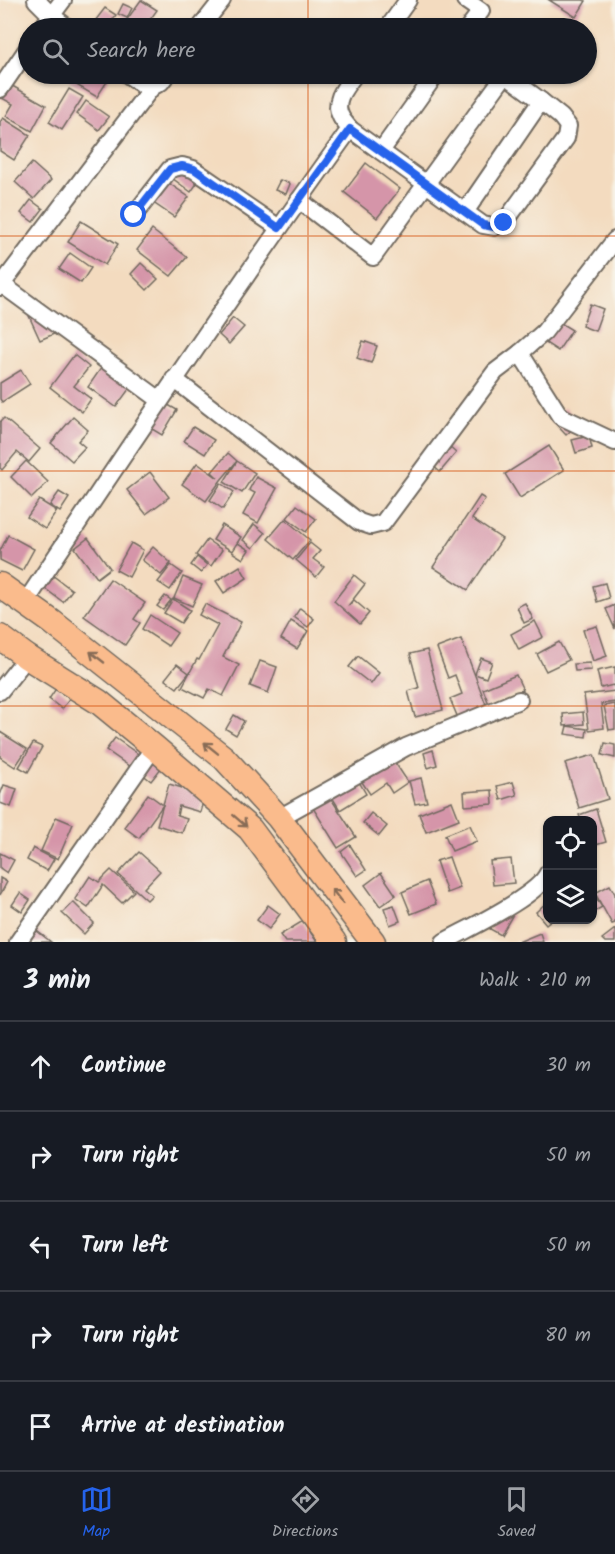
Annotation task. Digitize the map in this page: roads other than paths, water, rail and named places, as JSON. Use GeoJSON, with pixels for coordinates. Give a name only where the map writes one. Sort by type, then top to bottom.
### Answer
{"type":"FeatureCollection","features":[{"type":"Feature","properties":{"kind":"highway"},"geometry":{"type":"LineString","coordinates":[[0,585],[52,622],[224,758],[279,818],[373,942]]}},
{"type":"Feature","properties":{"kind":"highway"},"geometry":{"type":"LineString","coordinates":[[0,637],[27,657],[99,702],[250,829],[334,942]]}},
{"type":"Feature","properties":{"kind":"street"},"geometry":{"type":"LineString","coordinates":[[36,0],[44,18]]}},
{"type":"Feature","properties":{"kind":"street"},"geometry":{"type":"LineString","coordinates":[[49,18],[63,0]]}},
{"type":"Feature","properties":{"kind":"street"},"geometry":{"type":"LineString","coordinates":[[208,18],[222,0]]}},
{"type":"Feature","properties":{"kind":"street"},"geometry":{"type":"LineString","coordinates":[[395,18],[408,0]]}},
{"type":"Feature","properties":{"kind":"street"},"geometry":{"type":"LineString","coordinates":[[465,0],[481,11],[476,18]]}},
{"type":"Feature","properties":{"kind":"street"},"geometry":{"type":"LineString","coordinates":[[0,89],[18,63]]}},
{"type":"Feature","properties":{"kind":"street"},"geometry":{"type":"LineString","coordinates":[[141,84],[152,87]]}},
{"type":"Feature","properties":{"kind":"street"},"geometry":{"type":"LineString","coordinates":[[157,84],[152,87],[1,285],[160,400]]}},
{"type":"Feature","properties":{"kind":"street"},"geometry":{"type":"LineString","coordinates":[[347,84],[341,92],[338,105],[340,117],[350,129],[483,225],[494,227],[504,223],[566,138],[568,126],[561,117],[518,84]]}},
{"type":"Feature","properties":{"kind":"street"},"geometry":{"type":"LineString","coordinates":[[381,151],[429,84]]}},
{"type":"Feature","properties":{"kind":"street"},"geometry":{"type":"LineString","coordinates":[[299,200],[373,257],[498,84]]}},
{"type":"Feature","properties":{"kind":"street"},"geometry":{"type":"LineString","coordinates":[[465,212],[541,101]]}},
{"type":"Feature","properties":{"kind":"street"},"geometry":{"type":"LineString","coordinates":[[24,603],[174,379],[350,129]]}},
{"type":"Feature","properties":{"kind":"street"},"geometry":{"type":"LineString","coordinates":[[134,215],[170,169],[182,166],[194,169],[279,228]]}},
{"type":"Feature","properties":{"kind":"street"},"geometry":{"type":"LineString","coordinates":[[174,379],[359,522],[371,526],[383,523],[495,372],[544,332],[615,240]]}},
{"type":"Feature","properties":{"kind":"street"},"geometry":{"type":"LineString","coordinates":[[520,353],[560,416],[615,442]]}},
{"type":"Feature","properties":{"kind":"street"},"geometry":{"type":"LineString","coordinates":[[0,691],[27,657]]}},
{"type":"Feature","properties":{"kind":"street"},"geometry":{"type":"LineString","coordinates":[[279,818],[406,747],[519,700]]}},
{"type":"Feature","properties":{"kind":"street"},"geometry":{"type":"LineString","coordinates":[[18,942],[154,747]]}},
{"type":"Feature","properties":{"kind":"street"},"geometry":{"type":"LineString","coordinates":[[444,942],[528,895],[543,881]]}}]}
